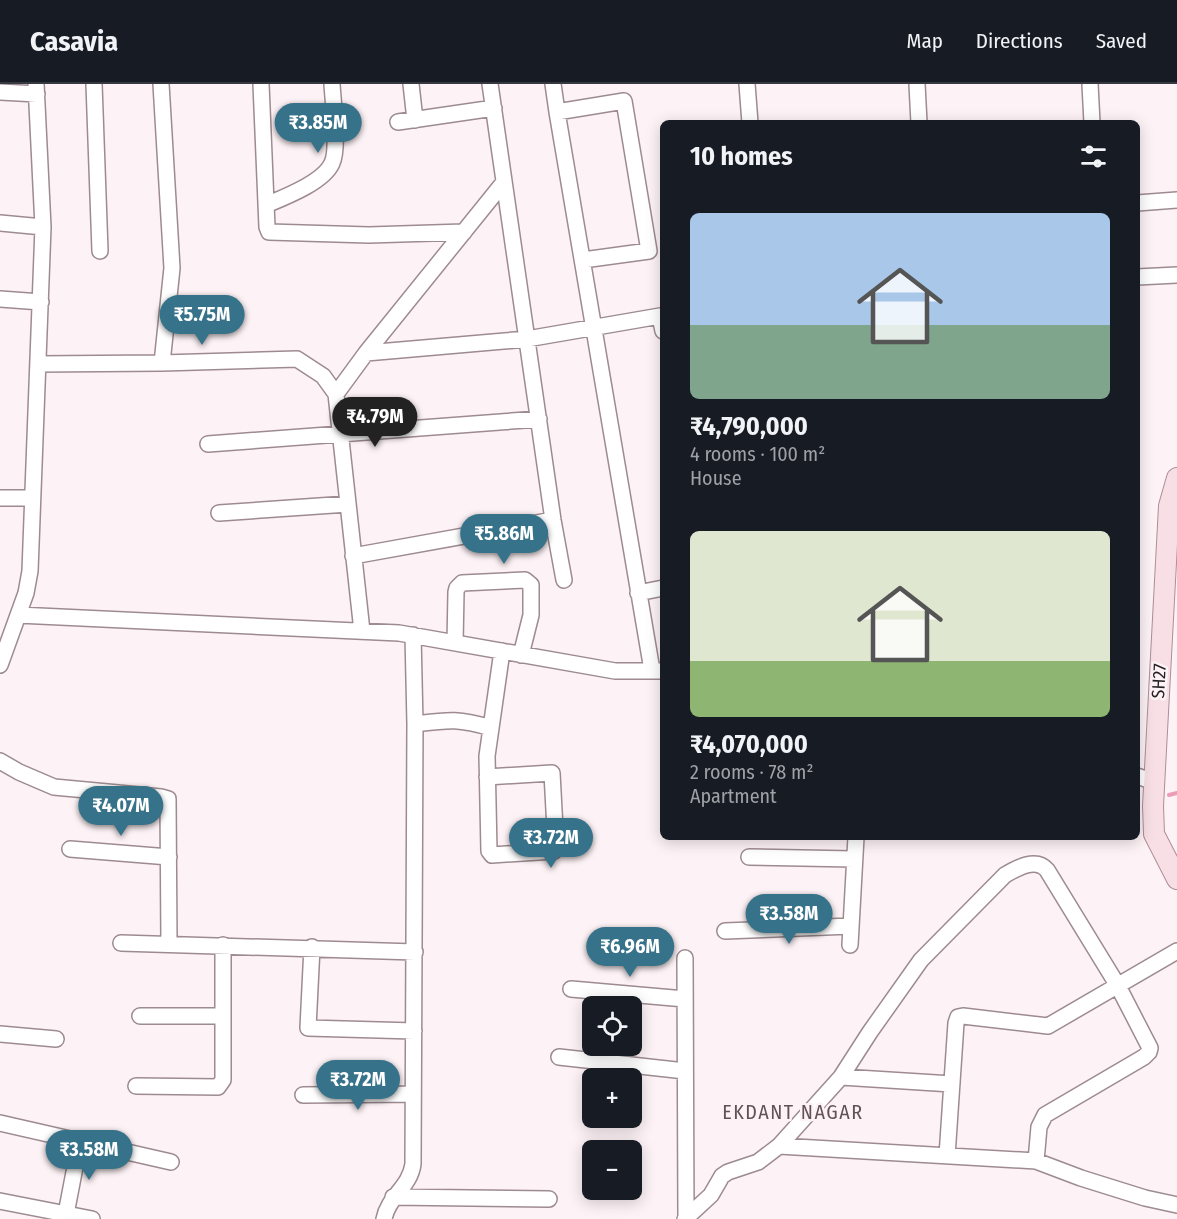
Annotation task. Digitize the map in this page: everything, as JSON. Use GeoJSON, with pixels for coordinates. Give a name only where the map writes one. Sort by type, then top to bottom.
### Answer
{"type":"FeatureCollection","features":[{"type":"Feature","properties":{"kind":"main road","name":"SH27"},"geometry":{"type":"LineString","coordinates":[[1177,478],[1169,506],[1145,779],[1154,834],[1177,879]]}},
{"type":"Feature","properties":{"kind":"street"},"geometry":{"type":"LineString","coordinates":[[94,84],[100,251]]}},
{"type":"Feature","properties":{"kind":"street"},"geometry":{"type":"LineString","coordinates":[[161,84],[172,256],[162,363]]}},
{"type":"Feature","properties":{"kind":"street"},"geometry":{"type":"LineString","coordinates":[[261,84],[267,230],[274,234],[369,235],[464,232]]}},
{"type":"Feature","properties":{"kind":"street"},"geometry":{"type":"LineString","coordinates":[[266,205],[303,188],[331,166],[335,152],[332,84]]}},
{"type":"Feature","properties":{"kind":"street"},"geometry":{"type":"LineString","coordinates":[[411,84],[415,120]]}},
{"type":"Feature","properties":{"kind":"street"},"geometry":{"type":"LineString","coordinates":[[490,84],[553,520],[564,580]]}},
{"type":"Feature","properties":{"kind":"street"},"geometry":{"type":"LineString","coordinates":[[18,615],[362,631],[413,636],[615,671],[658,670],[638,593],[595,329],[556,112],[554,84]]}},
{"type":"Feature","properties":{"kind":"street"},"geometry":{"type":"LineString","coordinates":[[747,84],[750,120]]}},
{"type":"Feature","properties":{"kind":"street"},"geometry":{"type":"LineString","coordinates":[[917,84],[919,120]]}},
{"type":"Feature","properties":{"kind":"street"},"geometry":{"type":"LineString","coordinates":[[1090,84],[1092,120]]}},
{"type":"Feature","properties":{"kind":"street"},"geometry":{"type":"LineString","coordinates":[[0,92],[37,89],[43,227],[30,570],[26,593],[18,615],[5,638],[0,665]]}},
{"type":"Feature","properties":{"kind":"street"},"geometry":{"type":"LineString","coordinates":[[556,112],[624,100],[650,251],[583,260]]}},
{"type":"Feature","properties":{"kind":"street"},"geometry":{"type":"LineString","coordinates":[[398,122],[494,108]]}},
{"type":"Feature","properties":{"kind":"street"},"geometry":{"type":"LineString","coordinates":[[336,394],[366,353],[504,182]]}},
{"type":"Feature","properties":{"kind":"street"},"geometry":{"type":"LineString","coordinates":[[1140,203],[1177,200]]}},
{"type":"Feature","properties":{"kind":"street"},"geometry":{"type":"LineString","coordinates":[[0,223],[43,227]]}},
{"type":"Feature","properties":{"kind":"street"},"geometry":{"type":"LineString","coordinates":[[1140,277],[1177,275]]}},
{"type":"Feature","properties":{"kind":"street"},"geometry":{"type":"LineString","coordinates":[[0,299],[41,302]]}},
{"type":"Feature","properties":{"kind":"street"},"geometry":{"type":"LineString","coordinates":[[366,353],[527,339],[660,316]]}},
{"type":"Feature","properties":{"kind":"street"},"geometry":{"type":"LineString","coordinates":[[38,364],[297,359],[323,376],[336,394],[362,631]]}},
{"type":"Feature","properties":{"kind":"street"},"geometry":{"type":"LineString","coordinates":[[208,444],[539,419]]}},
{"type":"Feature","properties":{"kind":"street"},"geometry":{"type":"LineString","coordinates":[[0,498],[32,498]]}},
{"type":"Feature","properties":{"kind":"street"},"geometry":{"type":"LineString","coordinates":[[219,513],[348,504]]}},
{"type":"Feature","properties":{"kind":"street"},"geometry":{"type":"LineString","coordinates":[[353,556],[553,520]]}},
{"type":"Feature","properties":{"kind":"street"},"geometry":{"type":"LineString","coordinates":[[455,643],[456,592],[459,585],[525,580],[531,585],[531,608],[521,654]]}},
{"type":"Feature","properties":{"kind":"street"},"geometry":{"type":"LineString","coordinates":[[638,593],[660,589]]}},
{"type":"Feature","properties":{"kind":"street"},"geometry":{"type":"LineString","coordinates":[[384,1219],[386,1209],[393,1197],[412,1175],[415,952],[413,636]]}},
{"type":"Feature","properties":{"kind":"street"},"geometry":{"type":"LineString","coordinates":[[487,777],[552,773],[556,848],[554,851],[492,855],[490,853],[487,777],[487,756],[502,651]]}},
{"type":"Feature","properties":{"kind":"street"},"geometry":{"type":"LineString","coordinates":[[415,724],[465,720],[491,728]]}},
{"type":"Feature","properties":{"kind":"street"},"geometry":{"type":"LineString","coordinates":[[0,760],[19,772],[54,786],[168,799],[169,944]]}},
{"type":"Feature","properties":{"kind":"street"},"geometry":{"type":"LineString","coordinates":[[850,945],[856,840]]}},
{"type":"Feature","properties":{"kind":"street"},"geometry":{"type":"LineString","coordinates":[[70,849],[169,858]]}},
{"type":"Feature","properties":{"kind":"street"},"geometry":{"type":"LineString","coordinates":[[749,857],[854,858]]}},
{"type":"Feature","properties":{"kind":"street"},"geometry":{"type":"LineString","coordinates":[[686,1218],[711,1196],[722,1176],[758,1162],[779,1146],[841,1077],[921,960],[1005,875],[1022,866],[1037,863],[1042,864],[1047,870],[1118,986],[1149,1042],[1149,1052],[1045,1115],[1039,1127],[1036,1161]]}},
{"type":"Feature","properties":{"kind":"street"},"geometry":{"type":"LineString","coordinates":[[725,931],[851,926]]}},
{"type":"Feature","properties":{"kind":"street"},"geometry":{"type":"LineString","coordinates":[[121,943],[312,947],[415,952]]}},
{"type":"Feature","properties":{"kind":"street"},"geometry":{"type":"LineString","coordinates":[[136,1086],[218,1087],[221,1085],[223,1080],[223,945]]}},
{"type":"Feature","properties":{"kind":"street"},"geometry":{"type":"LineString","coordinates":[[312,947],[308,1028],[414,1031]]}},
{"type":"Feature","properties":{"kind":"street"},"geometry":{"type":"LineString","coordinates":[[948,1156],[958,1017],[1048,1026],[1177,951]]}},
{"type":"Feature","properties":{"kind":"street"},"geometry":{"type":"LineString","coordinates":[[685,958],[686,1218]]}},
{"type":"Feature","properties":{"kind":"street"},"geometry":{"type":"LineString","coordinates":[[571,989],[685,999]]}},
{"type":"Feature","properties":{"kind":"street"},"geometry":{"type":"LineString","coordinates":[[140,1016],[223,1016]]}},
{"type":"Feature","properties":{"kind":"street"},"geometry":{"type":"LineString","coordinates":[[0,1034],[56,1039]]}},
{"type":"Feature","properties":{"kind":"street"},"geometry":{"type":"LineString","coordinates":[[559,1057],[685,1071]]}},
{"type":"Feature","properties":{"kind":"street"},"geometry":{"type":"LineString","coordinates":[[841,1077],[952,1084]]}},
{"type":"Feature","properties":{"kind":"street"},"geometry":{"type":"LineString","coordinates":[[303,1095],[413,1094]]}},
{"type":"Feature","properties":{"kind":"street"},"geometry":{"type":"LineString","coordinates":[[0,1124],[171,1162]]}},
{"type":"Feature","properties":{"kind":"street"},"geometry":{"type":"LineString","coordinates":[[66,1214],[80,1141]]}},
{"type":"Feature","properties":{"kind":"street"},"geometry":{"type":"LineString","coordinates":[[779,1146],[1036,1161],[1081,1179],[1177,1205]]}},
{"type":"Feature","properties":{"kind":"street"},"geometry":{"type":"LineString","coordinates":[[393,1197],[549,1199]]}},
{"type":"Feature","properties":{"kind":"street"},"geometry":{"type":"LineString","coordinates":[[0,1201],[92,1219]]}},
{"type":"Feature","properties":{"kind":"waterway"},"geometry":{"type":"LineString","coordinates":[[1169,795],[1177,793]]}},
{"type":"Feature","properties":{"kind":"district","name":"EKDANT NAGAR"},"geometry":{"type":"Point","coordinates":[793,1112]}}]}
